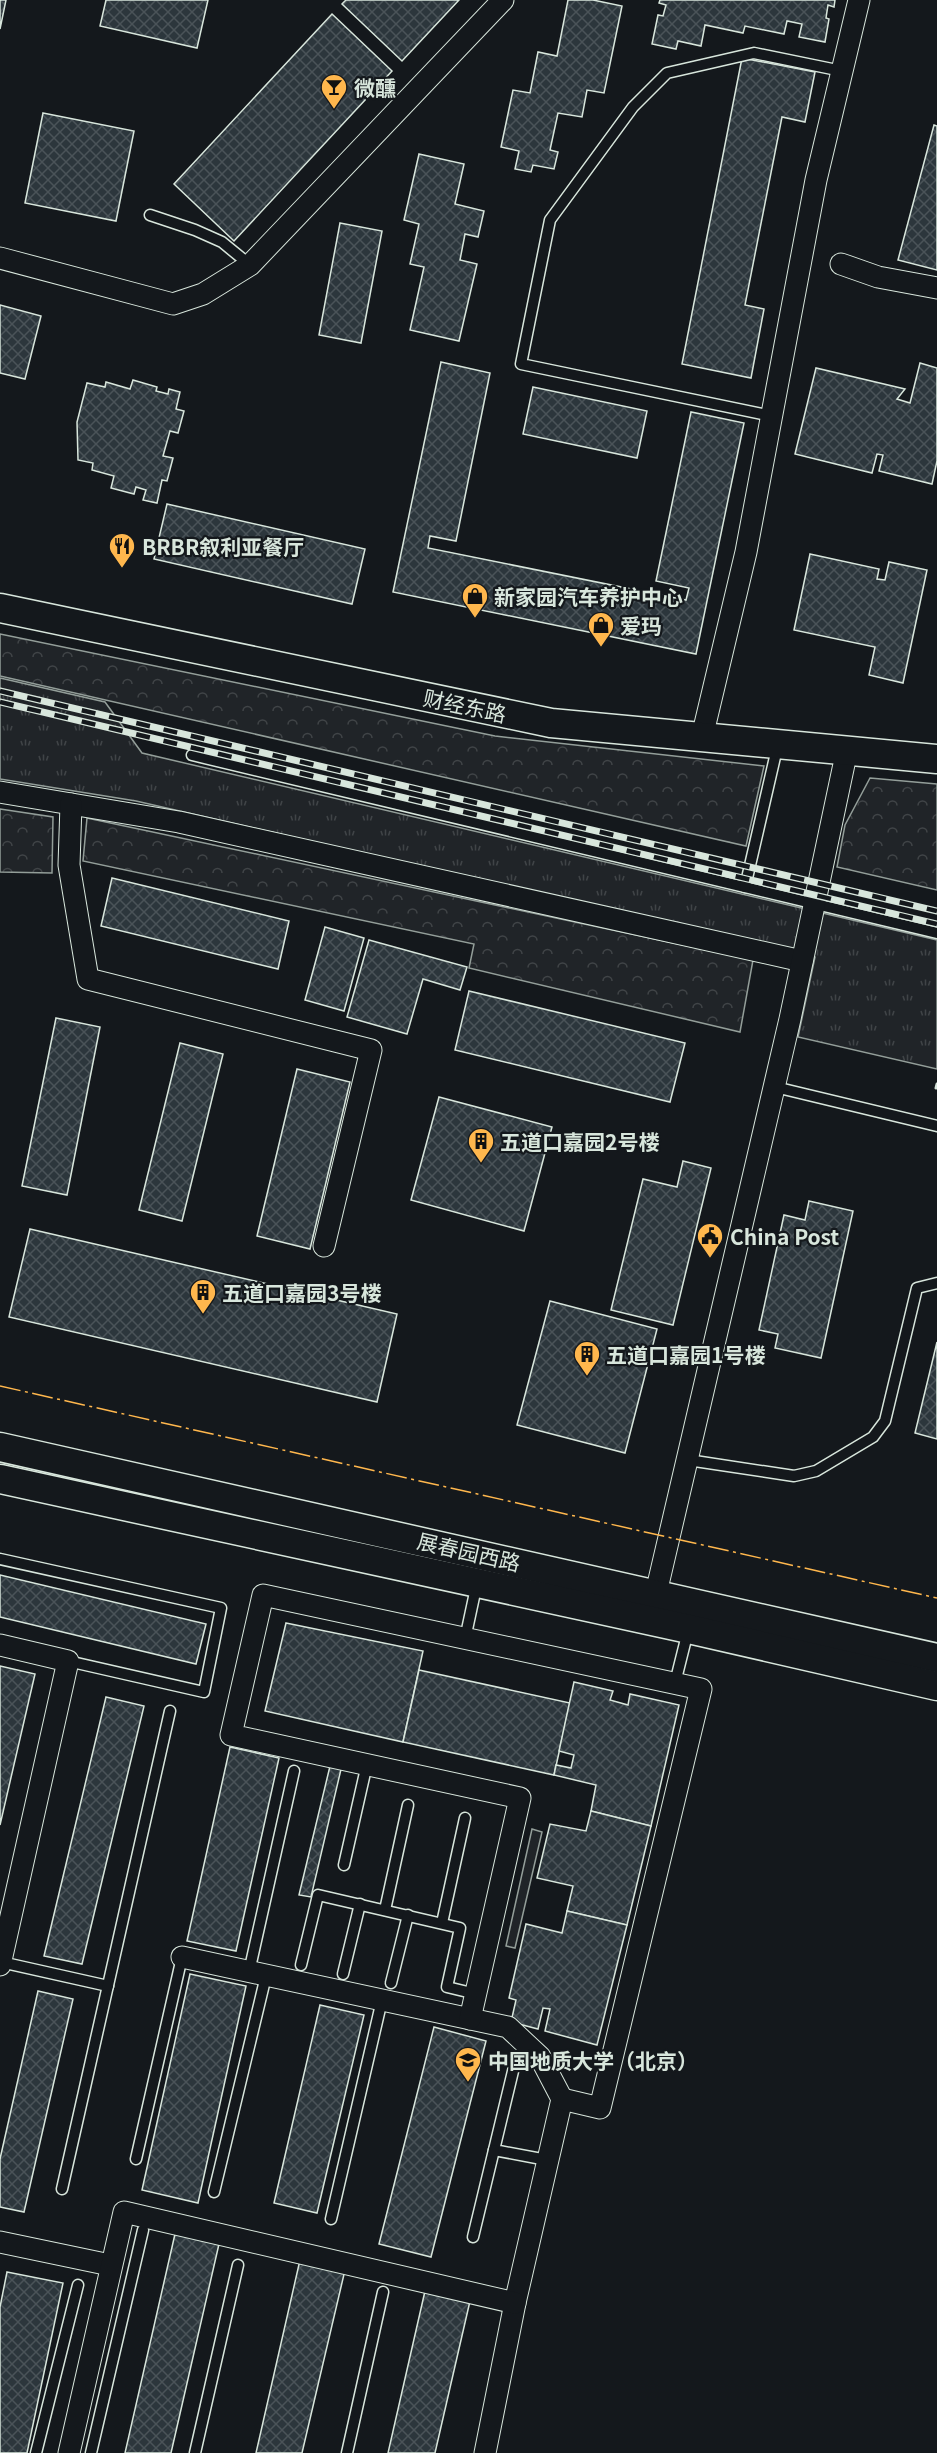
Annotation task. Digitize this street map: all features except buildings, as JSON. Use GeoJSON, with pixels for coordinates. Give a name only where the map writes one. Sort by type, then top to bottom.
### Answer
{"type":"FeatureCollection","features":[{"type":"Feature","properties":{"kind":"main road","name":"财经东路"},"geometry":{"type":"LineString","coordinates":[[0,608],[551,723],[937,759]]}},
{"type":"Feature","properties":{"kind":"main road","name":"展春园西路"},"geometry":{"type":"LineString","coordinates":[[0,1447],[656,1593],[692,1616],[937,1686]]}},
{"type":"Feature","properties":{"kind":"main road","name":"展春园西路"},"geometry":{"type":"LineString","coordinates":[[0,1479],[477,1583],[692,1616],[937,1658]]}},
{"type":"Feature","properties":{"kind":"street"},"geometry":{"type":"LineString","coordinates":[[0,258],[173,304],[203,294],[250,265],[503,0]]}},
{"type":"Feature","properties":{"kind":"street"},"geometry":{"type":"LineString","coordinates":[[702,737],[746,552],[816,180],[859,0]]}},
{"type":"Feature","properties":{"kind":"street"},"geometry":{"type":"LineString","coordinates":[[841,264],[878,277],[937,288]]}},
{"type":"Feature","properties":{"kind":"street"},"geometry":{"type":"LineString","coordinates":[[656,1593],[775,1087],[846,750]]}},
{"type":"Feature","properties":{"kind":"street"},"geometry":{"type":"LineString","coordinates":[[0,792],[180,822],[802,961]]}},
{"type":"Feature","properties":{"kind":"street"},"geometry":{"type":"LineString","coordinates":[[71,804],[69,865],[88,979],[371,1050],[324,1246]]}},
{"type":"Feature","properties":{"kind":"street"},"geometry":{"type":"LineString","coordinates":[[470,2019],[520,1798],[231,1735],[263,1595],[701,1689],[600,2108],[562,2098]]}},
{"type":"Feature","properties":{"kind":"street"},"geometry":{"type":"LineString","coordinates":[[0,1645],[68,1661],[0,1964]]}},
{"type":"Feature","properties":{"kind":"street"},"geometry":{"type":"LineString","coordinates":[[182,1957],[258,1974],[386,1992],[470,2019],[508,2027],[540,2057],[562,2098],[515,2303],[485,2453]]}},
{"type":"Feature","properties":{"kind":"street"},"geometry":{"type":"LineString","coordinates":[[69,2453],[124,2212],[515,2303]]}},
{"type":"Feature","properties":{"kind":"street"},"geometry":{"type":"LineString","coordinates":[[0,2242],[111,2265]]}},
{"type":"Feature","properties":{"kind":"lane"},"geometry":{"type":"LineString","coordinates":[[772,416],[520,364],[550,220],[633,106],[667,73],[754,53],[842,71]]}},
{"type":"Feature","properties":{"kind":"lane"},"geometry":{"type":"LineString","coordinates":[[150,215],[222,242],[250,265]]}},
{"type":"Feature","properties":{"kind":"lane"},"geometry":{"type":"LineString","coordinates":[[745,887],[778,744]]}},
{"type":"Feature","properties":{"kind":"lane"},"geometry":{"type":"LineString","coordinates":[[192,755],[937,933]]}},
{"type":"Feature","properties":{"kind":"lane"},"geometry":{"type":"LineString","coordinates":[[775,1087],[937,1126]]}},
{"type":"Feature","properties":{"kind":"lane"},"geometry":{"type":"LineString","coordinates":[[688,1460],[794,1476],[816,1471],[873,1437],[885,1421],[917,1288],[937,1282]]}},
{"type":"Feature","properties":{"kind":"lane"},"geometry":{"type":"LineString","coordinates":[[0,1559],[221,1608],[204,1692],[68,1661]]}},
{"type":"Feature","properties":{"kind":"lane"},"geometry":{"type":"LineString","coordinates":[[465,1639],[477,1583]]}},
{"type":"Feature","properties":{"kind":"lane"},"geometry":{"type":"LineString","coordinates":[[675,1683],[692,1616]]}},
{"type":"Feature","properties":{"kind":"lane"},"geometry":{"type":"LineString","coordinates":[[62,2189],[170,1711]]}},
{"type":"Feature","properties":{"kind":"lane"},"geometry":{"type":"LineString","coordinates":[[344,1865],[367,1764]]}},
{"type":"Feature","properties":{"kind":"lane"},"geometry":{"type":"LineString","coordinates":[[214,2192],[258,1974],[294,1771]]}},
{"type":"Feature","properties":{"kind":"lane"},"geometry":{"type":"LineString","coordinates":[[386,1910],[408,1805]]}},
{"type":"Feature","properties":{"kind":"lane"},"geometry":{"type":"LineString","coordinates":[[442,1923],[465,1818]]}},
{"type":"Feature","properties":{"kind":"lane"},"geometry":{"type":"LineString","coordinates":[[301,1965],[318,1895],[460,1928],[447,1987],[476,1994]]}},
{"type":"Feature","properties":{"kind":"lane"},"geometry":{"type":"LineString","coordinates":[[343,1974],[360,1904]]}},
{"type":"Feature","properties":{"kind":"lane"},"geometry":{"type":"LineString","coordinates":[[331,2219],[386,1992],[408,1915]]}},
{"type":"Feature","properties":{"kind":"lane"},"geometry":{"type":"LineString","coordinates":[[136,2159],[182,1957]]}},
{"type":"Feature","properties":{"kind":"lane"},"geometry":{"type":"LineString","coordinates":[[0,1964],[108,1986]]}},
{"type":"Feature","properties":{"kind":"lane"},"geometry":{"type":"LineString","coordinates":[[473,2237],[514,2067]]}},
{"type":"Feature","properties":{"kind":"lane"},"geometry":{"type":"LineString","coordinates":[[494,2150],[548,2160]]}},
{"type":"Feature","properties":{"kind":"lane"},"geometry":{"type":"LineString","coordinates":[[91,2453],[142,2230]]}},
{"type":"Feature","properties":{"kind":"lane"},"geometry":{"type":"LineString","coordinates":[[195,2453],[238,2265]]}},
{"type":"Feature","properties":{"kind":"lane"},"geometry":{"type":"LineString","coordinates":[[36,2453],[78,2285]]}},
{"type":"Feature","properties":{"kind":"lane"},"geometry":{"type":"LineString","coordinates":[[347,2453],[383,2292]]}},
{"type":"Feature","properties":{"kind":"green space"},"geometry":{"type":"Polygon","coordinates":[[[0,634],[495,736],[764,766],[746,846],[0,676],[0,634]]]}},
{"type":"Feature","properties":{"kind":"green space"},"geometry":{"type":"Polygon","coordinates":[[[0,678],[105,702],[142,753],[937,940],[937,1069],[798,1037],[815,957],[136,801],[0,779],[0,678]]]}},
{"type":"Feature","properties":{"kind":"green space"},"geometry":{"type":"Polygon","coordinates":[[[870,778],[937,784],[937,890],[837,867],[845,825],[870,778]]]}},
{"type":"Feature","properties":{"kind":"green space"},"geometry":{"type":"Polygon","coordinates":[[[0,809],[53,817],[52,873],[0,872],[0,809]]]}},
{"type":"Feature","properties":{"kind":"green space"},"geometry":{"type":"Polygon","coordinates":[[[87,818],[753,960],[740,1032],[469,968],[474,944],[83,861],[87,818]]]}},
{"type":"Feature","properties":{"kind":"green space"},"geometry":{"type":"Polygon","coordinates":[[[532,1829],[542,1832],[515,1948],[506,1946],[532,1829]]]}},
{"type":"Feature","properties":{"kind":"railway"},"geometry":{"type":"LineString","coordinates":[[0,691],[937,911]]}},
{"type":"Feature","properties":{"kind":"railway"},"geometry":{"type":"LineString","coordinates":[[0,702],[937,924]]}},
{"type":"Feature","properties":{"kind":"wall"},"geometry":{"type":"LineString","coordinates":[[936,1088],[937,1084]]}},
{"type":"Feature","properties":{"kind":"power"},"geometry":{"type":"LineString","coordinates":[[0,1386],[937,1598]]}},
{"type":"Feature","properties":{"kind":"place","name":"微醺"},"geometry":{"type":"Point","coordinates":[334,110]}},
{"type":"Feature","properties":{"kind":"place","name":"BRBR叙利亚餐厅"},"geometry":{"type":"Point","coordinates":[122,569]}},
{"type":"Feature","properties":{"kind":"place","name":"新家园汽车养护中心"},"geometry":{"type":"Point","coordinates":[475,619]}},
{"type":"Feature","properties":{"kind":"place","name":"爱玛"},"geometry":{"type":"Point","coordinates":[601,648]}},
{"type":"Feature","properties":{"kind":"place","name":"五道口嘉园2号楼"},"geometry":{"type":"Point","coordinates":[481,1164]}},
{"type":"Feature","properties":{"kind":"place","name":"China Post"},"geometry":{"type":"Point","coordinates":[710,1259]}},
{"type":"Feature","properties":{"kind":"place","name":"五道口嘉园3号楼"},"geometry":{"type":"Point","coordinates":[203,1315]}},
{"type":"Feature","properties":{"kind":"place","name":"五道口嘉园1号楼"},"geometry":{"type":"Point","coordinates":[587,1377]}},
{"type":"Feature","properties":{"kind":"place","name":"中国地质大学（北京）"},"geometry":{"type":"Point","coordinates":[468,2083]}}]}
